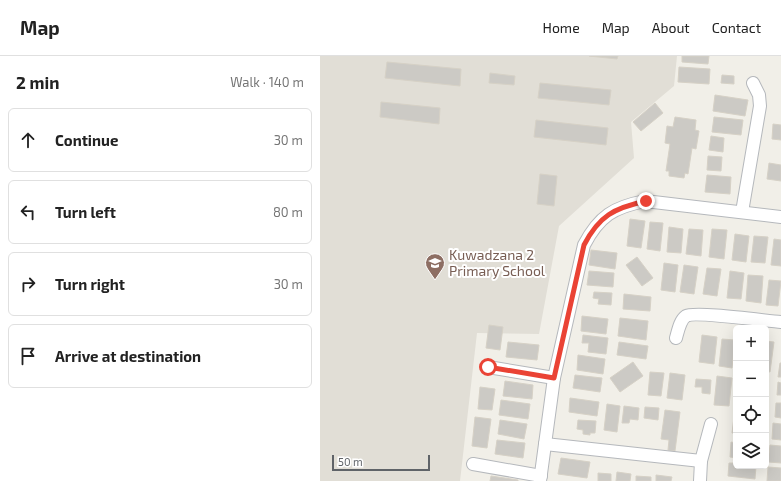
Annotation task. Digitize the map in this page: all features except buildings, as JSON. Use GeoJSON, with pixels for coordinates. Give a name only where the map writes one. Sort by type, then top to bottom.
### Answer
{"type":"FeatureCollection","features":[{"type":"Feature","properties":{"kind":"street"},"geometry":{"type":"LineString","coordinates":[[742,212],[760,106],[759,95],[753,83]]}},
{"type":"Feature","properties":{"kind":"street"},"geometry":{"type":"LineString","coordinates":[[473,464],[540,479],[554,378],[584,245],[597,223],[617,209],[630,204],[646,201],[781,217]]}},
{"type":"Feature","properties":{"kind":"street"},"geometry":{"type":"LineString","coordinates":[[676,338],[684,317],[689,315],[703,314],[781,322]]}},
{"type":"Feature","properties":{"kind":"street"},"geometry":{"type":"LineString","coordinates":[[488,367],[554,378]]}},
{"type":"Feature","properties":{"kind":"street"},"geometry":{"type":"LineString","coordinates":[[700,481],[701,461],[711,424]]}},
{"type":"Feature","properties":{"kind":"street"},"geometry":{"type":"LineString","coordinates":[[545,444],[701,461]]}},
{"type":"Feature","properties":{"kind":"shaded area","name":"Kuwadzana 2 Primary School"},"geometry":{"type":"Polygon","coordinates":[[[320,56],[677,56],[674,86],[631,122],[634,158],[559,226],[539,334],[477,333],[460,481],[320,481],[320,56]]]}},
{"type":"Feature","properties":{"kind":"place","name":"Kuwadzana 2 Primary School"},"geometry":{"type":"Point","coordinates":[435,280]}},
{"type":"Feature","properties":{"kind":"route"},"geometry":{"type":"LineString","coordinates":[[488,367],[554,378],[584,245],[591,231],[604,217],[617,209],[630,204],[646,201]]}}]}
